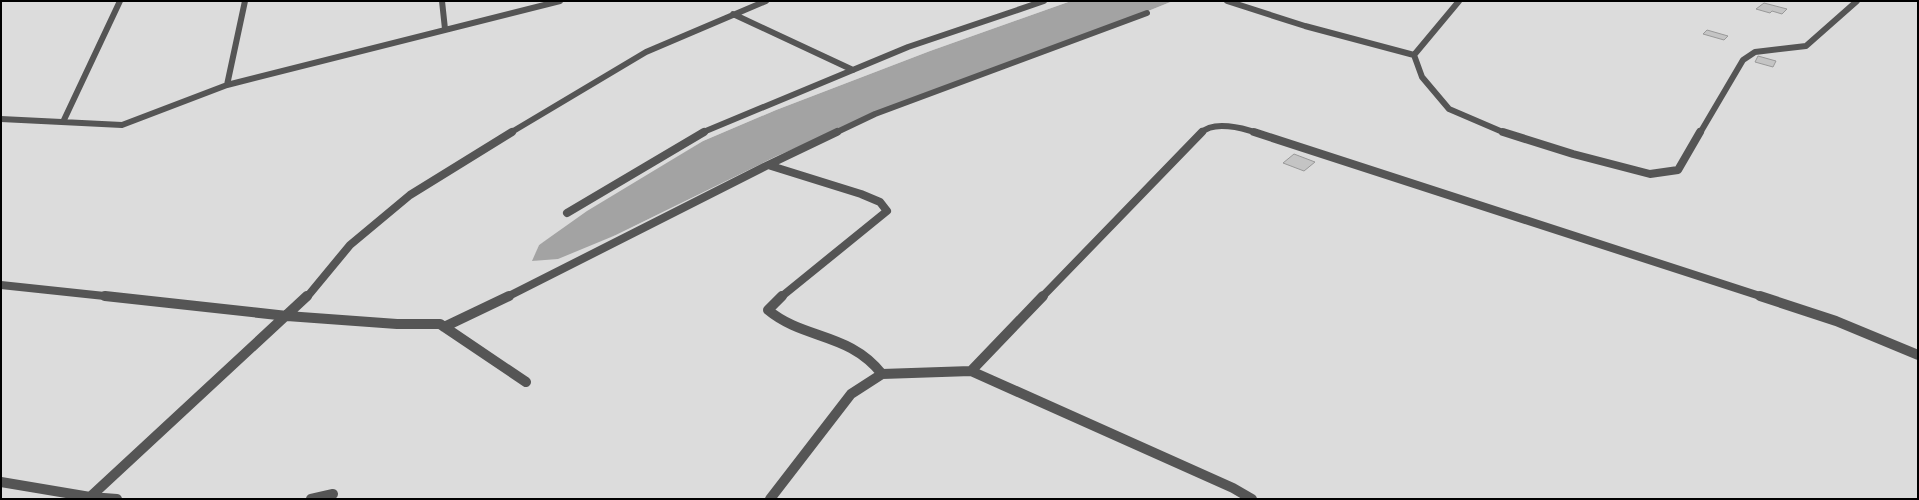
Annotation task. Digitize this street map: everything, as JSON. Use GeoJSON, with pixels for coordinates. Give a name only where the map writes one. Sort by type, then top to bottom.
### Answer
{"type":"FeatureCollection","features":[{"type":"Feature","properties":{"kind":"lane"},"geometry":{"type":"LineString","coordinates":[[63,122],[120,1]]}},
{"type":"Feature","properties":{"kind":"lane"},"geometry":{"type":"LineString","coordinates":[[228,85],[245,1]]}},
{"type":"Feature","properties":{"kind":"lane"},"geometry":{"type":"LineString","coordinates":[[442,1],[445,29]]}},
{"type":"Feature","properties":{"kind":"lane"},"geometry":{"type":"LineString","coordinates":[[1,119],[122,125],[228,85],[560,1]]}},
{"type":"Feature","properties":{"kind":"lane"},"geometry":{"type":"LineString","coordinates":[[89,498],[224,372],[301,304],[350,245],[410,195],[500,139],[646,52],[766,1]]}},
{"type":"Feature","properties":{"kind":"lane"},"geometry":{"type":"LineString","coordinates":[[567,213],[699,134],[908,47],[1044,1]]}},
{"type":"Feature","properties":{"kind":"lane"},"geometry":{"type":"LineString","coordinates":[[1227,1],[1305,26],[1414,55]]}},
{"type":"Feature","properties":{"kind":"lane"},"geometry":{"type":"LineString","coordinates":[[1414,55],[1459,1]]}},
{"type":"Feature","properties":{"kind":"lane"},"geometry":{"type":"LineString","coordinates":[[1414,55],[1422,77],[1449,109],[1514,137],[1650,174],[1678,170],[1743,60],[1755,52],[1806,46],[1857,1]]}},
{"type":"Feature","properties":{"kind":"lane"},"geometry":{"type":"LineString","coordinates":[[444,327],[768,165],[875,114],[1147,13]]}},
{"type":"Feature","properties":{"kind":"lane"},"geometry":{"type":"LineString","coordinates":[[733,14],[853,70]]}},
{"type":"Feature","properties":{"kind":"lane"},"geometry":{"type":"LineString","coordinates":[[971,371],[1204,130],[1218,126],[1251,131],[1820,316],[1918,355]]}},
{"type":"Feature","properties":{"kind":"lane"},"geometry":{"type":"LineString","coordinates":[[768,165],[861,194],[880,202],[887,211],[786,292],[768,310],[779,320],[839,341],[875,364],[882,374]]}},
{"type":"Feature","properties":{"kind":"lane"},"geometry":{"type":"LineString","coordinates":[[1,285],[287,316],[397,324],[440,324],[526,382]]}},
{"type":"Feature","properties":{"kind":"lane"},"geometry":{"type":"LineString","coordinates":[[770,499],[851,394],[882,374],[971,371],[1233,488],[1252,499]]}},
{"type":"Feature","properties":{"kind":"lane"},"geometry":{"type":"LineString","coordinates":[[1,482],[89,498],[117,499]]}},
{"type":"Feature","properties":{"kind":"lane"},"geometry":{"type":"LineString","coordinates":[[311,499],[333,494]]}},
{"type":"Feature","properties":{"kind":"shaded area"},"geometry":{"type":"Polygon","coordinates":[[[1,1],[1071,1],[930,51],[776,110],[703,141],[539,245],[533,261],[616,235],[777,156],[904,102],[1111,26],[1173,1],[1918,1],[1918,499],[1,499],[1,1]]]}},
{"type":"Feature","properties":{"kind":"shaded area"},"geometry":{"type":"Polygon","coordinates":[[[1071,1],[1173,1],[1111,26],[904,102],[777,156],[616,235],[558,259],[532,261],[539,245],[587,211],[703,141],[776,110],[930,51],[1071,1]]]}},
{"type":"Feature","properties":{"kind":"building"},"geometry":{"type":"Polygon","coordinates":[[[1764,3],[1787,9],[1782,14],[1772,11],[1770,13],[1756,9],[1764,3]]]}},
{"type":"Feature","properties":{"kind":"building"},"geometry":{"type":"Polygon","coordinates":[[[1707,30],[1728,36],[1724,40],[1703,34],[1707,30]]]}},
{"type":"Feature","properties":{"kind":"building"},"geometry":{"type":"Polygon","coordinates":[[[1758,56],[1776,61],[1773,67],[1755,62],[1758,56]]]}},
{"type":"Feature","properties":{"kind":"building"},"geometry":{"type":"Polygon","coordinates":[[[1294,154],[1315,162],[1304,171],[1283,163],[1294,154]]]}}]}
